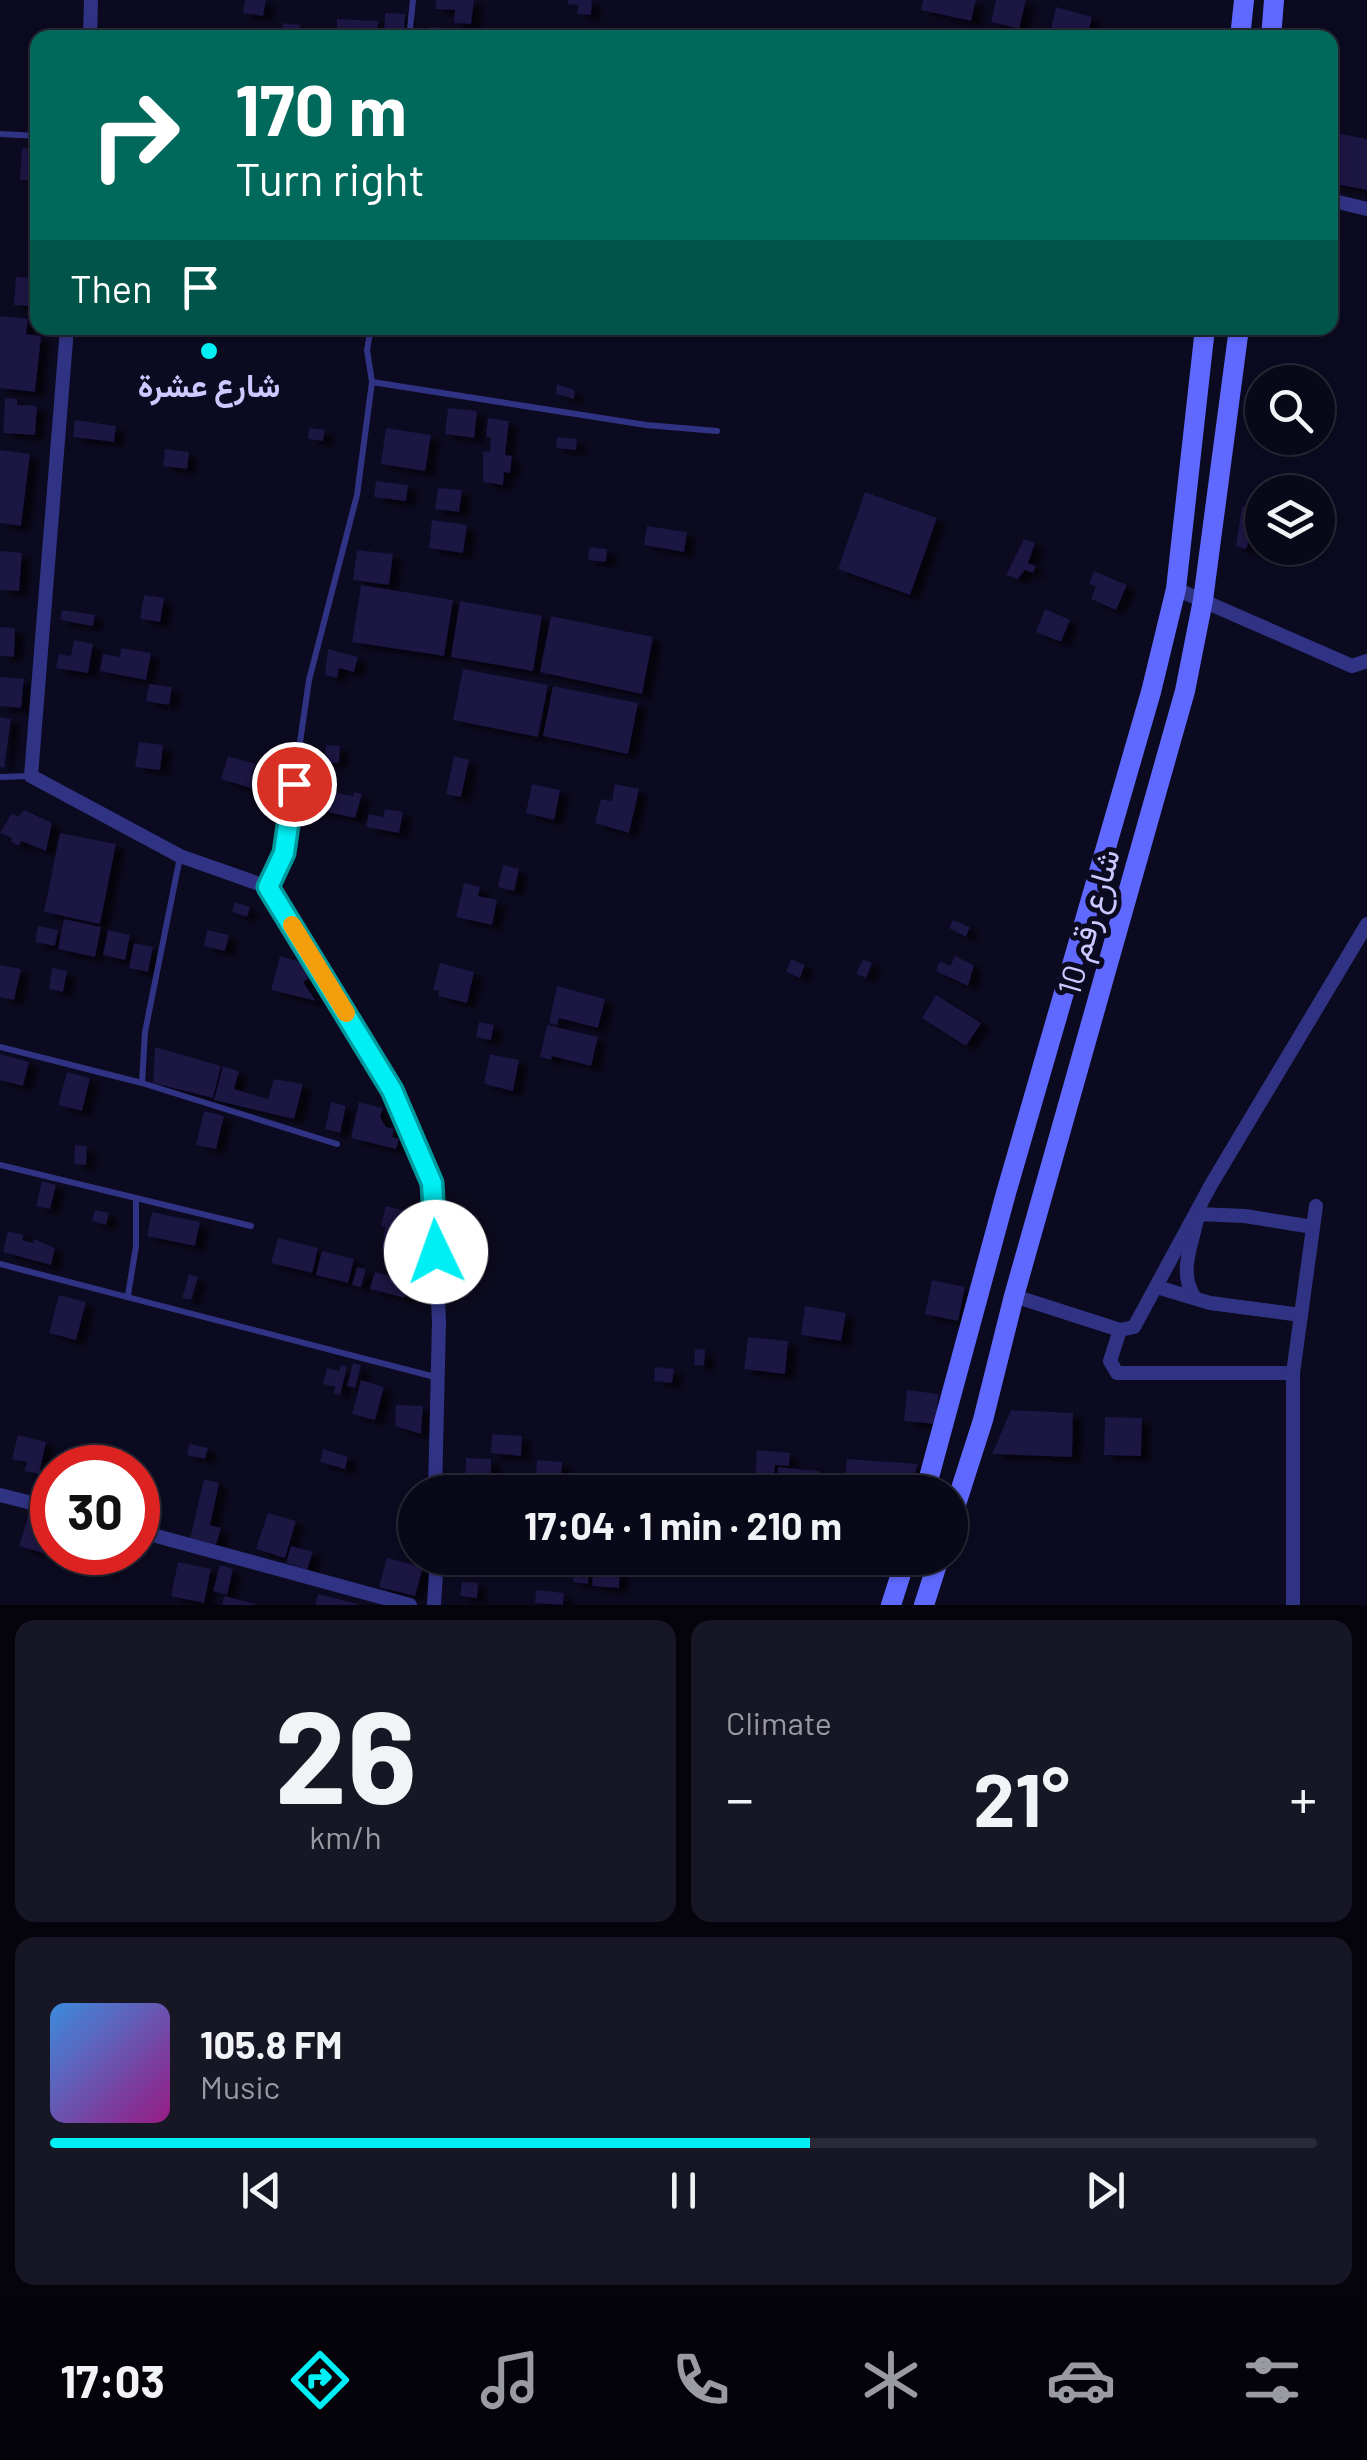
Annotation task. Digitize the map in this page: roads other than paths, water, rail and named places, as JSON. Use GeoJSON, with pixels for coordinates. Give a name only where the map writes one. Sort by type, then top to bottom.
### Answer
{"type":"FeatureCollection","features":[{"type":"Feature","properties":{"kind":"main road"},"geometry":{"type":"LineString","coordinates":[[1241,30],[1244,0]]}},
{"type":"Feature","properties":{"kind":"main road"},"geometry":{"type":"LineString","coordinates":[[1271,30],[1274,0]]}},
{"type":"Feature","properties":{"kind":"main road","name":"شارع رقم 10"},"geometry":{"type":"LineString","coordinates":[[929,1475],[1151,692],[1176,588],[1204,335]]}},
{"type":"Feature","properties":{"kind":"main road","name":"شارع رقم 10"},"geometry":{"type":"LineString","coordinates":[[965,1475],[1186,691],[1204,600],[1238,335]]}},
{"type":"Feature","properties":{"kind":"main road"},"geometry":{"type":"LineString","coordinates":[[890,1605],[900,1575]]}},
{"type":"Feature","properties":{"kind":"main road"},"geometry":{"type":"LineString","coordinates":[[924,1605],[934,1575]]}},
{"type":"Feature","properties":{"kind":"street"},"geometry":{"type":"LineString","coordinates":[[90,30],[91,0]]}},
{"type":"Feature","properties":{"kind":"street"},"geometry":{"type":"LineString","coordinates":[[1338,202],[1367,209]]}},
{"type":"Feature","properties":{"kind":"street"},"geometry":{"type":"LineString","coordinates":[[66,335],[30,776],[180,856],[268,887],[392,1090],[432,1183],[440,1321],[435,1475]]}},
{"type":"Feature","properties":{"kind":"street"},"geometry":{"type":"LineString","coordinates":[[1176,588],[1352,666],[1367,661]]}},
{"type":"Feature","properties":{"kind":"street"},"geometry":{"type":"LineString","coordinates":[[1014,1296],[1120,1330],[1134,1327],[1222,1166],[1367,924]]}},
{"type":"Feature","properties":{"kind":"street"},"geometry":{"type":"LineString","coordinates":[[1294,1605],[1293,1373],[1316,1206]]}},
{"type":"Feature","properties":{"kind":"street"},"geometry":{"type":"LineString","coordinates":[[1198,1214],[1244,1216],[1313,1227]]}},
{"type":"Feature","properties":{"kind":"street"},"geometry":{"type":"LineString","coordinates":[[1195,1298],[1187,1286],[1185,1268],[1198,1214]]}},
{"type":"Feature","properties":{"kind":"street"},"geometry":{"type":"LineString","coordinates":[[1157,1287],[1210,1304],[1301,1315]]}},
{"type":"Feature","properties":{"kind":"street"},"geometry":{"type":"LineString","coordinates":[[1120,1330],[1110,1361],[1117,1374],[1293,1373]]}},
{"type":"Feature","properties":{"kind":"street"},"geometry":{"type":"LineString","coordinates":[[0,1495],[30,1502]]}},
{"type":"Feature","properties":{"kind":"street"},"geometry":{"type":"LineString","coordinates":[[160,1538],[410,1605]]}},
{"type":"Feature","properties":{"kind":"street"},"geometry":{"type":"LineString","coordinates":[[434,1605],[437,1575]]}},
{"type":"Feature","properties":{"kind":"lane"},"geometry":{"type":"LineString","coordinates":[[411,30],[413,0]]}},
{"type":"Feature","properties":{"kind":"lane"},"geometry":{"type":"LineString","coordinates":[[0,134],[30,136]]}},
{"type":"Feature","properties":{"kind":"lane"},"geometry":{"type":"LineString","coordinates":[[268,887],[284,853],[310,680],[357,495],[372,382],[369,335]]}},
{"type":"Feature","properties":{"kind":"lane"},"geometry":{"type":"LineString","coordinates":[[372,382],[646,425],[718,431]]}},
{"type":"Feature","properties":{"kind":"lane"},"geometry":{"type":"LineString","coordinates":[[0,777],[30,776]]}},
{"type":"Feature","properties":{"kind":"lane"},"geometry":{"type":"LineString","coordinates":[[142,1084],[145,1032],[180,856]]}},
{"type":"Feature","properties":{"kind":"lane"},"geometry":{"type":"LineString","coordinates":[[0,1047],[142,1084],[337,1144]]}},
{"type":"Feature","properties":{"kind":"lane"},"geometry":{"type":"LineString","coordinates":[[0,1166],[251,1226]]}},
{"type":"Feature","properties":{"kind":"lane"},"geometry":{"type":"LineString","coordinates":[[128,1294],[136,1246],[136,1199]]}},
{"type":"Feature","properties":{"kind":"lane"},"geometry":{"type":"LineString","coordinates":[[0,1264],[128,1294],[436,1377]]}},
{"type":"Feature","properties":{"kind":"place","name":"شارع عشرة"},"geometry":{"type":"Point","coordinates":[209,351]}}]}
